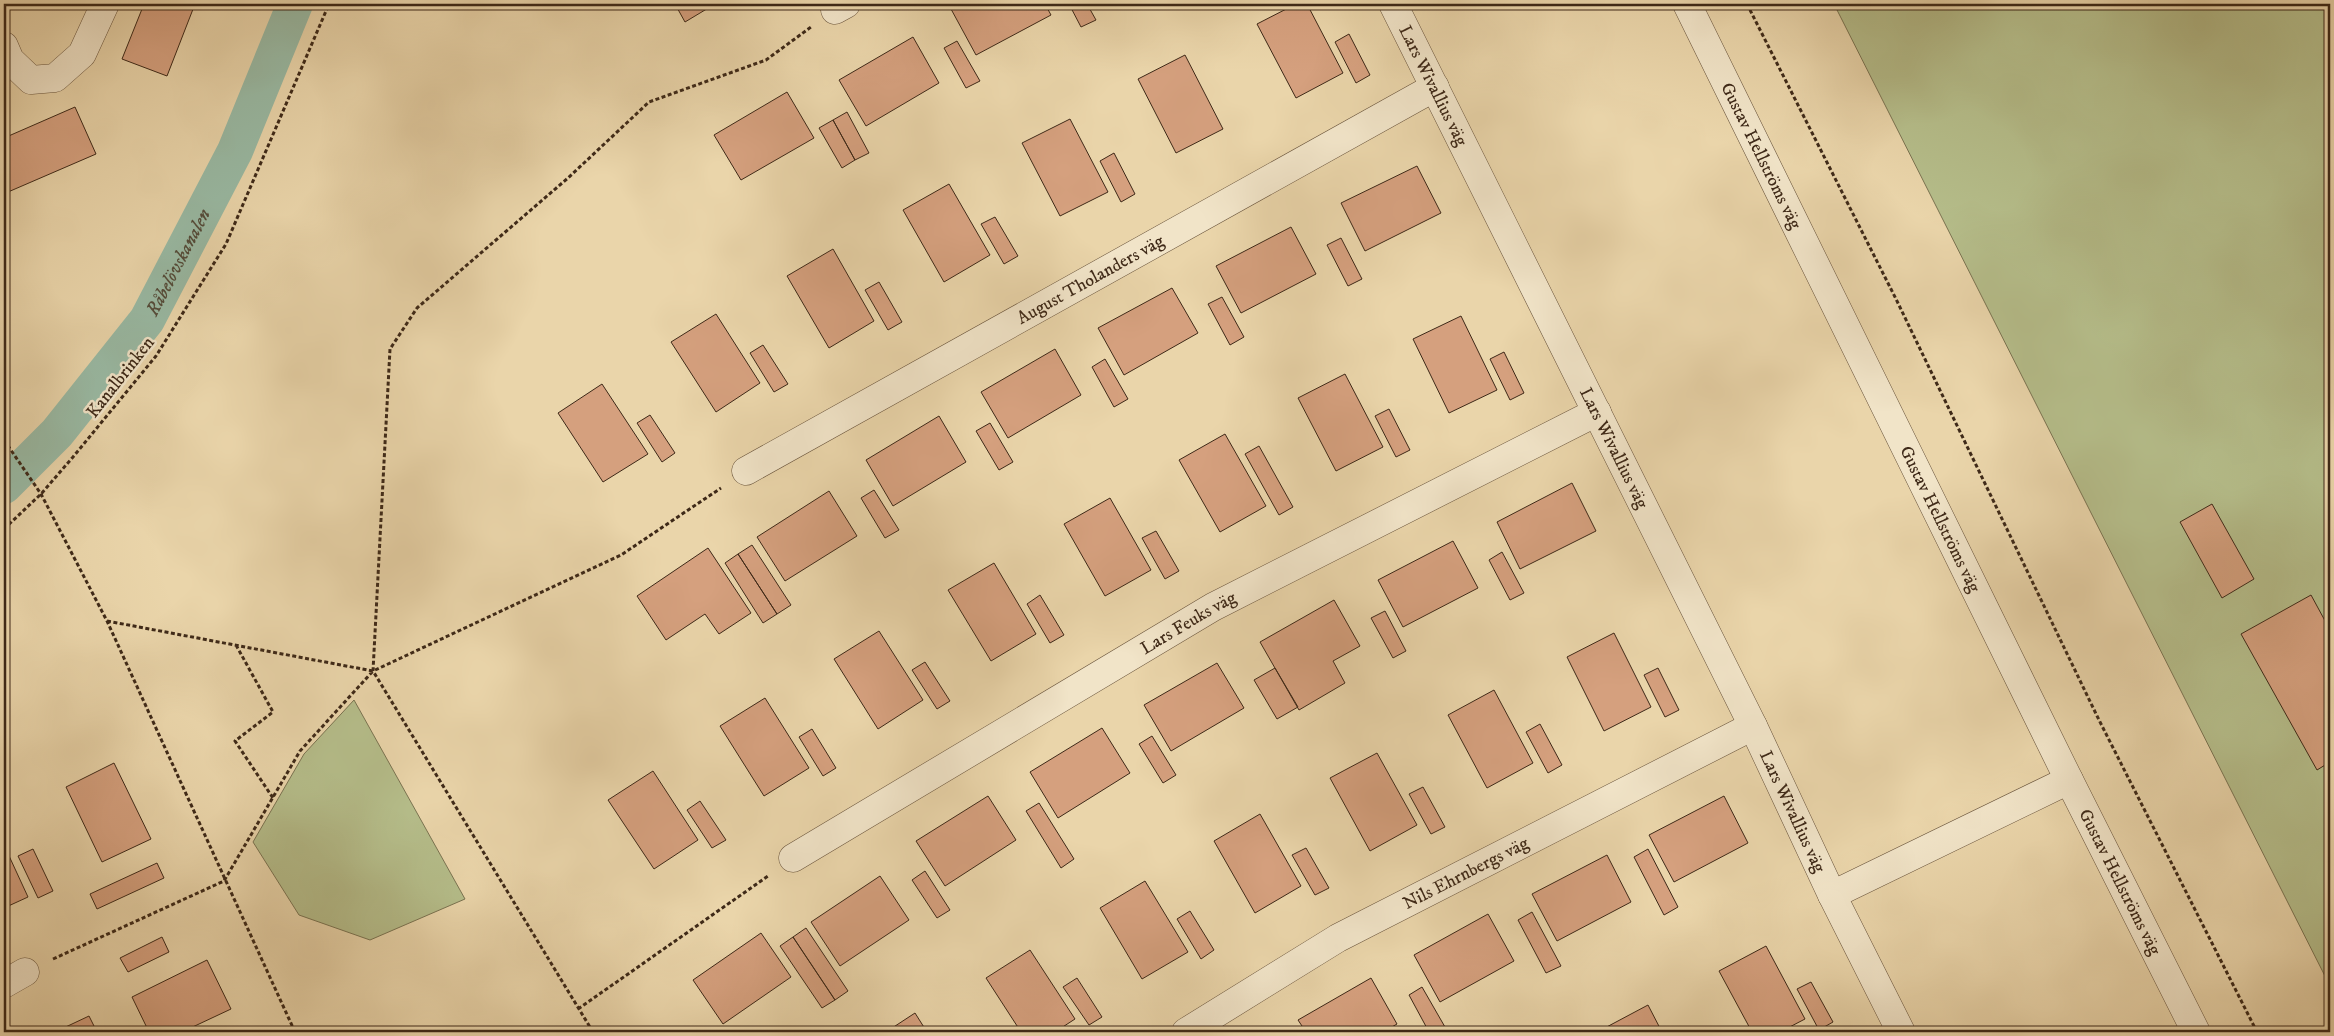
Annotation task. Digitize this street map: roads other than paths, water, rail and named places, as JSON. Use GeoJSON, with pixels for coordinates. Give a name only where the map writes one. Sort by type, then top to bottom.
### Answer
{"type":"FeatureCollection","features":[{"type":"Feature","properties":{"kind":"street"},"geometry":{"type":"LineString","coordinates":[[4,46],[10,60],[32,80],[55,78],[82,54],[105,4]]}},
{"type":"Feature","properties":{"kind":"street","name":"Lars Wivallius väg"},"geometry":{"type":"LineString","coordinates":[[1393,4],[1753,726],[1832,895],[1901,1032]]}},
{"type":"Feature","properties":{"kind":"street","name":"Gustav Hellströms väg"},"geometry":{"type":"LineString","coordinates":[[1687,4],[2069,780],[2196,1032]]}},
{"type":"Feature","properties":{"kind":"street","name":"August Tholanders väg"},"geometry":{"type":"LineString","coordinates":[[746,472],[1435,87]]}},
{"type":"Feature","properties":{"kind":"street","name":"Lars Feuks väg"},"geometry":{"type":"LineString","coordinates":[[793,858],[1213,607],[1596,412]]}},
{"type":"Feature","properties":{"kind":"street","name":"Nils Ehrnbergs väg"},"geometry":{"type":"LineString","coordinates":[[1186,1032],[1338,938],[1753,726]]}},
{"type":"Feature","properties":{"kind":"street","name":"Lars Wivallius väg"},"geometry":{"type":"LineString","coordinates":[[1832,895],[2069,780]]}},
{"type":"Feature","properties":{"kind":"waterway","name":"Råbelövskanalen"},"geometry":{"type":"LineString","coordinates":[[4,486],[57,433],[147,320],[235,151],[295,4]]}}]}
